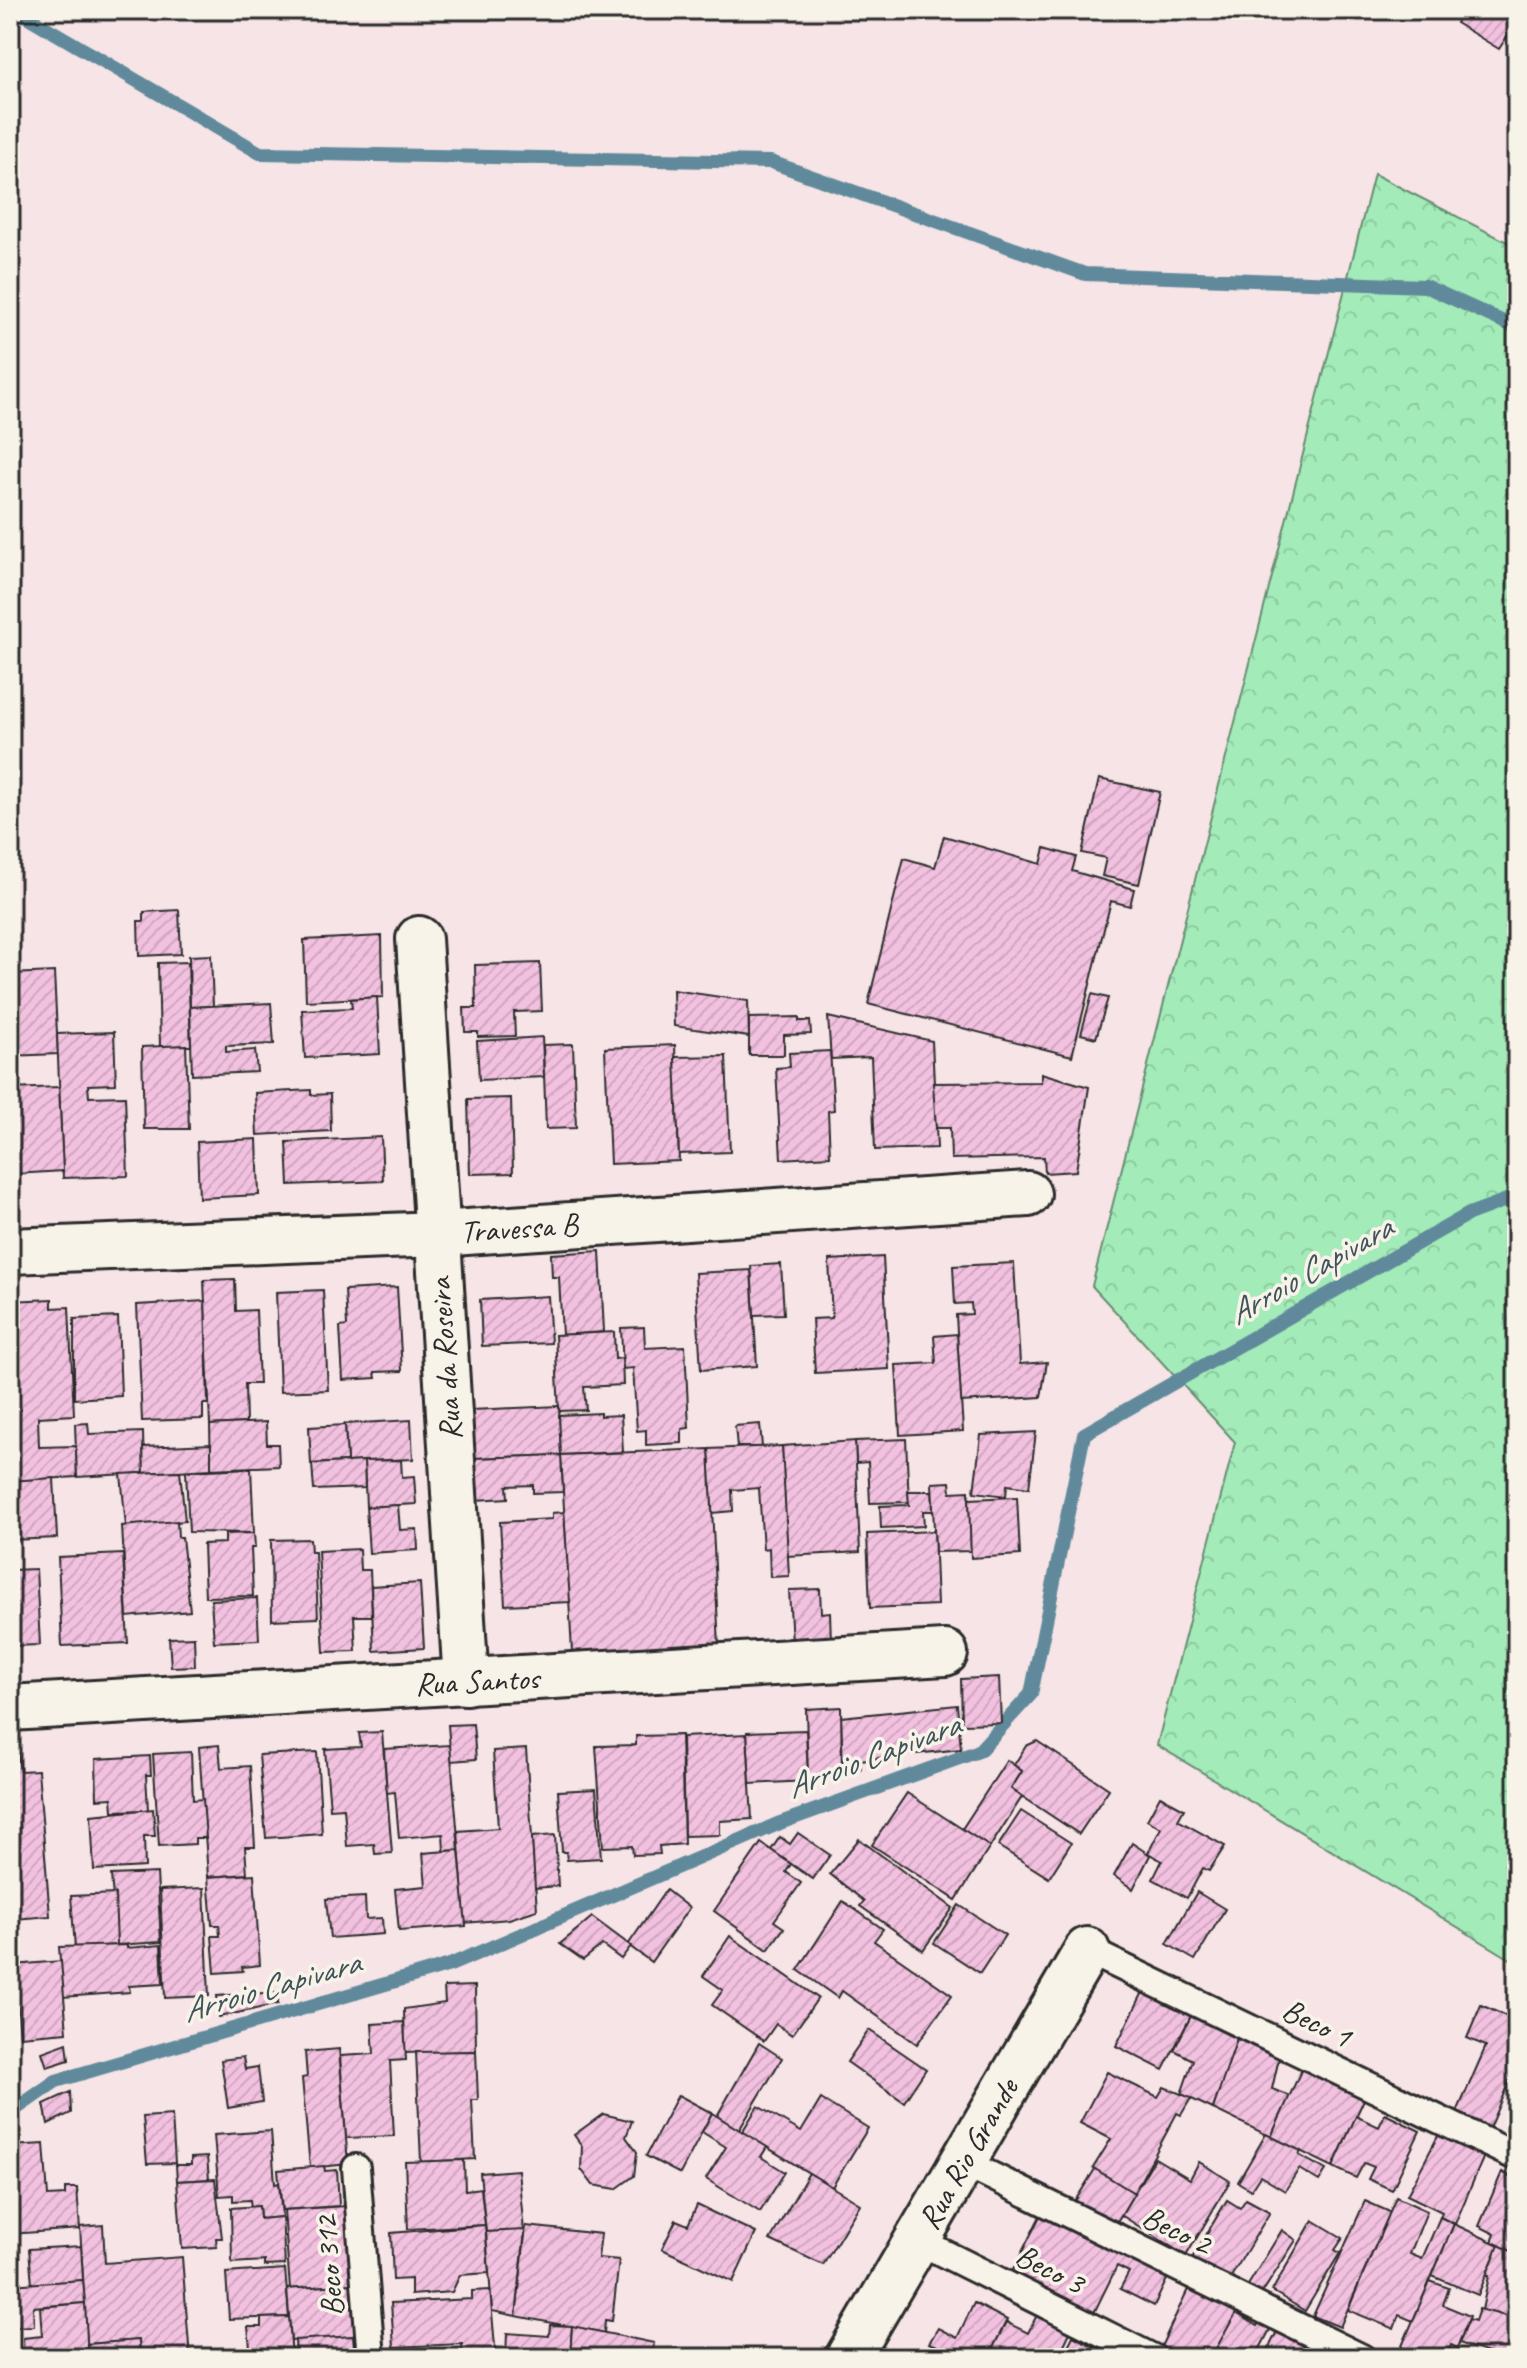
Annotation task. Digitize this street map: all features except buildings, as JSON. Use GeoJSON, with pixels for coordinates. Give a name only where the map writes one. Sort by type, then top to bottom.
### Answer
{"type":"FeatureCollection","features":[{"type":"Feature","properties":{"kind":"street","name":"Rua da Roseira"},"geometry":{"type":"LineString","coordinates":[[419,939],[466,1682]]}},
{"type":"Feature","properties":{"kind":"street","name":"Travessa B"},"geometry":{"type":"LineString","coordinates":[[10,1251],[437,1234],[1028,1194]]}},
{"type":"Feature","properties":{"kind":"street","name":"Rua Santos"},"geometry":{"type":"LineString","coordinates":[[10,1708],[945,1653]]}},
{"type":"Feature","properties":{"kind":"street","name":"Rua Rio Grande"},"geometry":{"type":"LineString","coordinates":[[848,2358],[1087,1950]]}},
{"type":"Feature","properties":{"kind":"lane","name":"Beco 1"},"geometry":{"type":"LineString","coordinates":[[1087,1950],[1517,2157]]}},
{"type":"Feature","properties":{"kind":"lane","name":"Beco 2"},"geometry":{"type":"LineString","coordinates":[[963,2162],[1362,2358]]}},
{"type":"Feature","properties":{"kind":"lane","name":"Beco 312"},"geometry":{"type":"LineString","coordinates":[[356,2168],[371,2358]]}},
{"type":"Feature","properties":{"kind":"lane","name":"Beco 3"},"geometry":{"type":"LineString","coordinates":[[917,2240],[1153,2358]]}},
{"type":"Feature","properties":{"kind":"green space"},"geometry":{"type":"Polygon","coordinates":[[[1374,174],[1517,247],[1517,1963],[1157,1745],[1235,1442],[1092,1286],[1374,174]]]}},
{"type":"Feature","properties":{"kind":"waterway"},"geometry":{"type":"LineString","coordinates":[[16,10],[260,153],[771,162],[1085,274],[1425,286],[1517,328]]}},
{"type":"Feature","properties":{"kind":"waterway","name":"Arroio Capivara"},"geometry":{"type":"LineString","coordinates":[[10,2113],[56,2081],[450,1965],[780,1823],[979,1751],[1031,1694],[1084,1434],[1469,1214],[1517,1196]]}}]}
